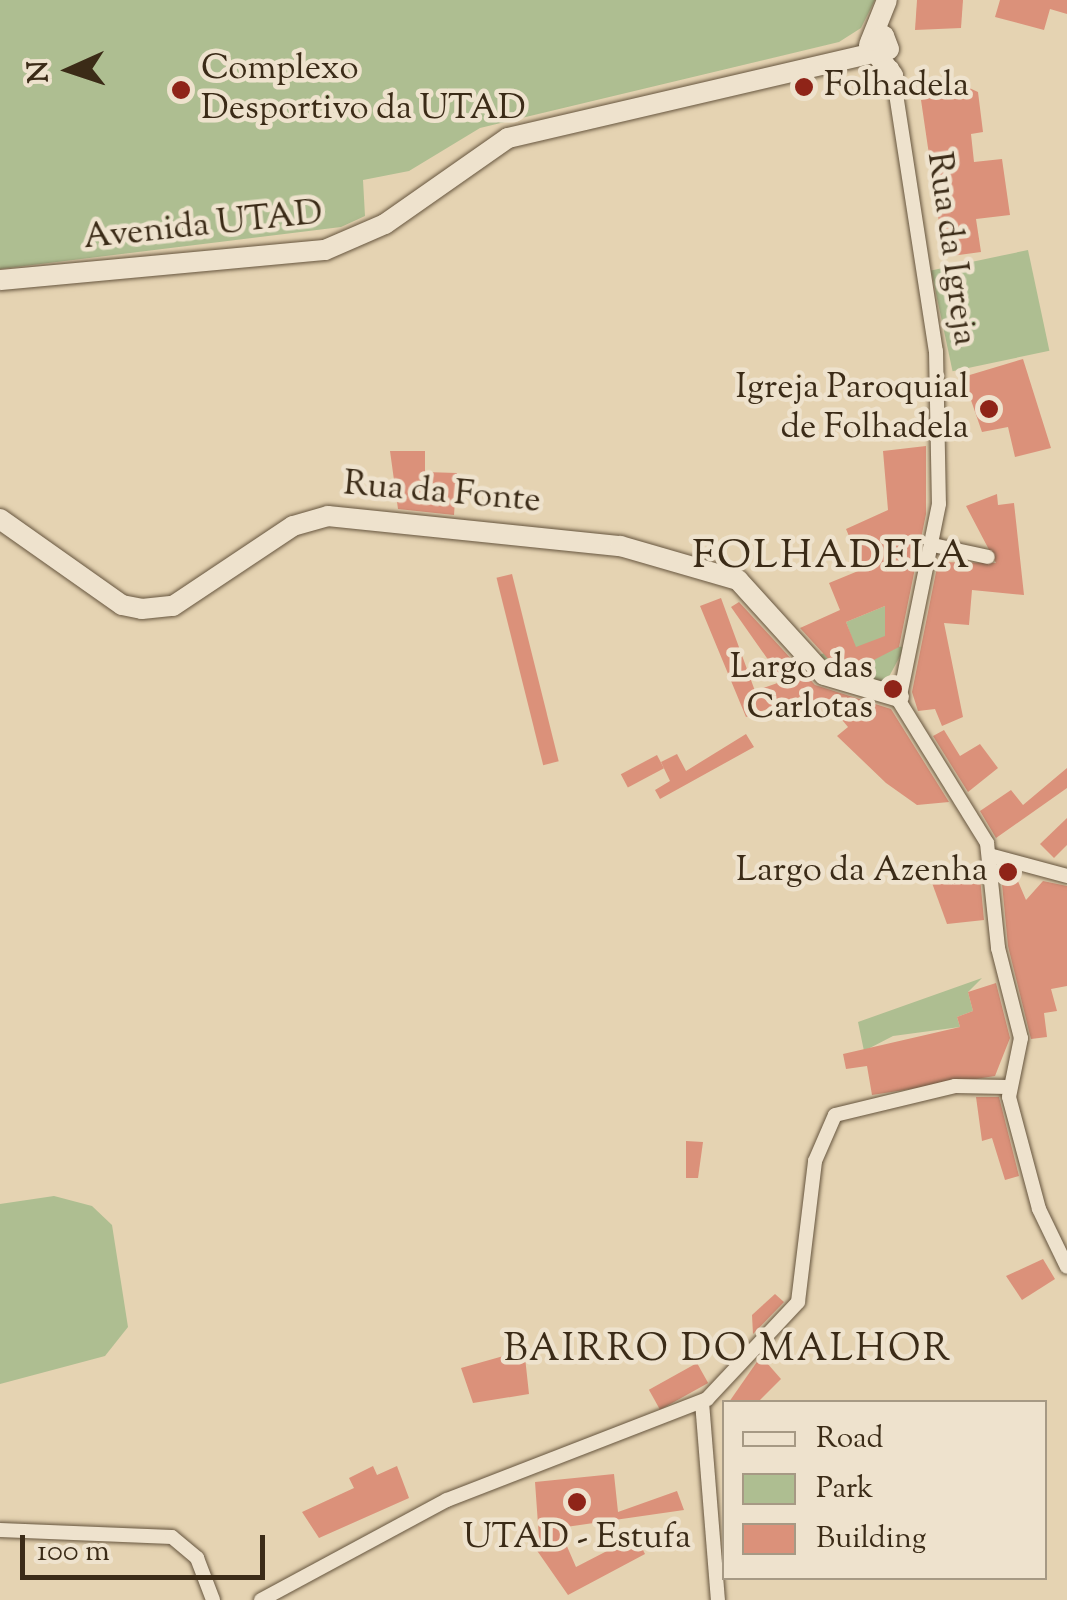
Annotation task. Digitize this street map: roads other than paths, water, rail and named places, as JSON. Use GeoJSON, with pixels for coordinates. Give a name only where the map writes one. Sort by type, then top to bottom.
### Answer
{"type":"FeatureCollection","features":[{"type":"Feature","properties":{"kind":"street"},"geometry":{"type":"LineString","coordinates":[[889,0],[882,46],[893,75]]}},
{"type":"Feature","properties":{"kind":"street","name":"Avenida UTAD"},"geometry":{"type":"LineString","coordinates":[[0,280],[325,250],[386,224],[508,138],[852,59],[882,46]]}},
{"type":"Feature","properties":{"kind":"street","name":"Rua da Igreja"},"geometry":{"type":"LineString","coordinates":[[893,75],[936,351],[938,433],[933,546],[899,696]]}},
{"type":"Feature","properties":{"kind":"street","name":"Rua da Fonte"},"geometry":{"type":"LineString","coordinates":[[0,520],[122,605],[142,609],[172,606],[293,526],[328,516],[620,546],[744,584],[824,675],[899,696]]}},
{"type":"Feature","properties":{"kind":"street"},"geometry":{"type":"LineString","coordinates":[[933,546],[988,557]]}},
{"type":"Feature","properties":{"kind":"street"},"geometry":{"type":"LineString","coordinates":[[899,696],[989,855],[998,948],[1021,1038],[1008,1087],[1039,1209],[1067,1267]]}},
{"type":"Feature","properties":{"kind":"street"},"geometry":{"type":"LineString","coordinates":[[989,855],[1067,876]]}},
{"type":"Feature","properties":{"kind":"street"},"geometry":{"type":"LineString","coordinates":[[261,1600],[446,1500],[702,1402],[798,1302],[810,1187],[828,1124],[856,1105],[974,1083],[1008,1087]]}},
{"type":"Feature","properties":{"kind":"street"},"geometry":{"type":"LineString","coordinates":[[702,1402],[718,1600]]}},
{"type":"Feature","properties":{"kind":"street"},"geometry":{"type":"LineString","coordinates":[[0,1530],[172,1537],[197,1558],[213,1600]]}},
{"type":"Feature","properties":{"kind":"place","name":"Folhadela"},"geometry":{"type":"Point","coordinates":[804,87]}},
{"type":"Feature","properties":{"kind":"place","name":"Complexo Desportivo da UTAD"},"geometry":{"type":"Point","coordinates":[181,90]}},
{"type":"Feature","properties":{"kind":"place","name":"Igreja Paroquial de Folhadela"},"geometry":{"type":"Point","coordinates":[989,409]}},
{"type":"Feature","properties":{"kind":"place","name":"Largo das Carlotas"},"geometry":{"type":"Point","coordinates":[893,689]}},
{"type":"Feature","properties":{"kind":"place","name":"Largo da Azenha"},"geometry":{"type":"Point","coordinates":[1008,872]}},
{"type":"Feature","properties":{"kind":"place","name":"UTAD - Estufa"},"geometry":{"type":"Point","coordinates":[577,1502]}},
{"type":"Feature","properties":{"kind":"district","name":"FOLHADELA"},"geometry":{"type":"Point","coordinates":[832,558]}},
{"type":"Feature","properties":{"kind":"district","name":"BAIRRO DO MALHOR"},"geometry":{"type":"Point","coordinates":[728,1352]}}]}
